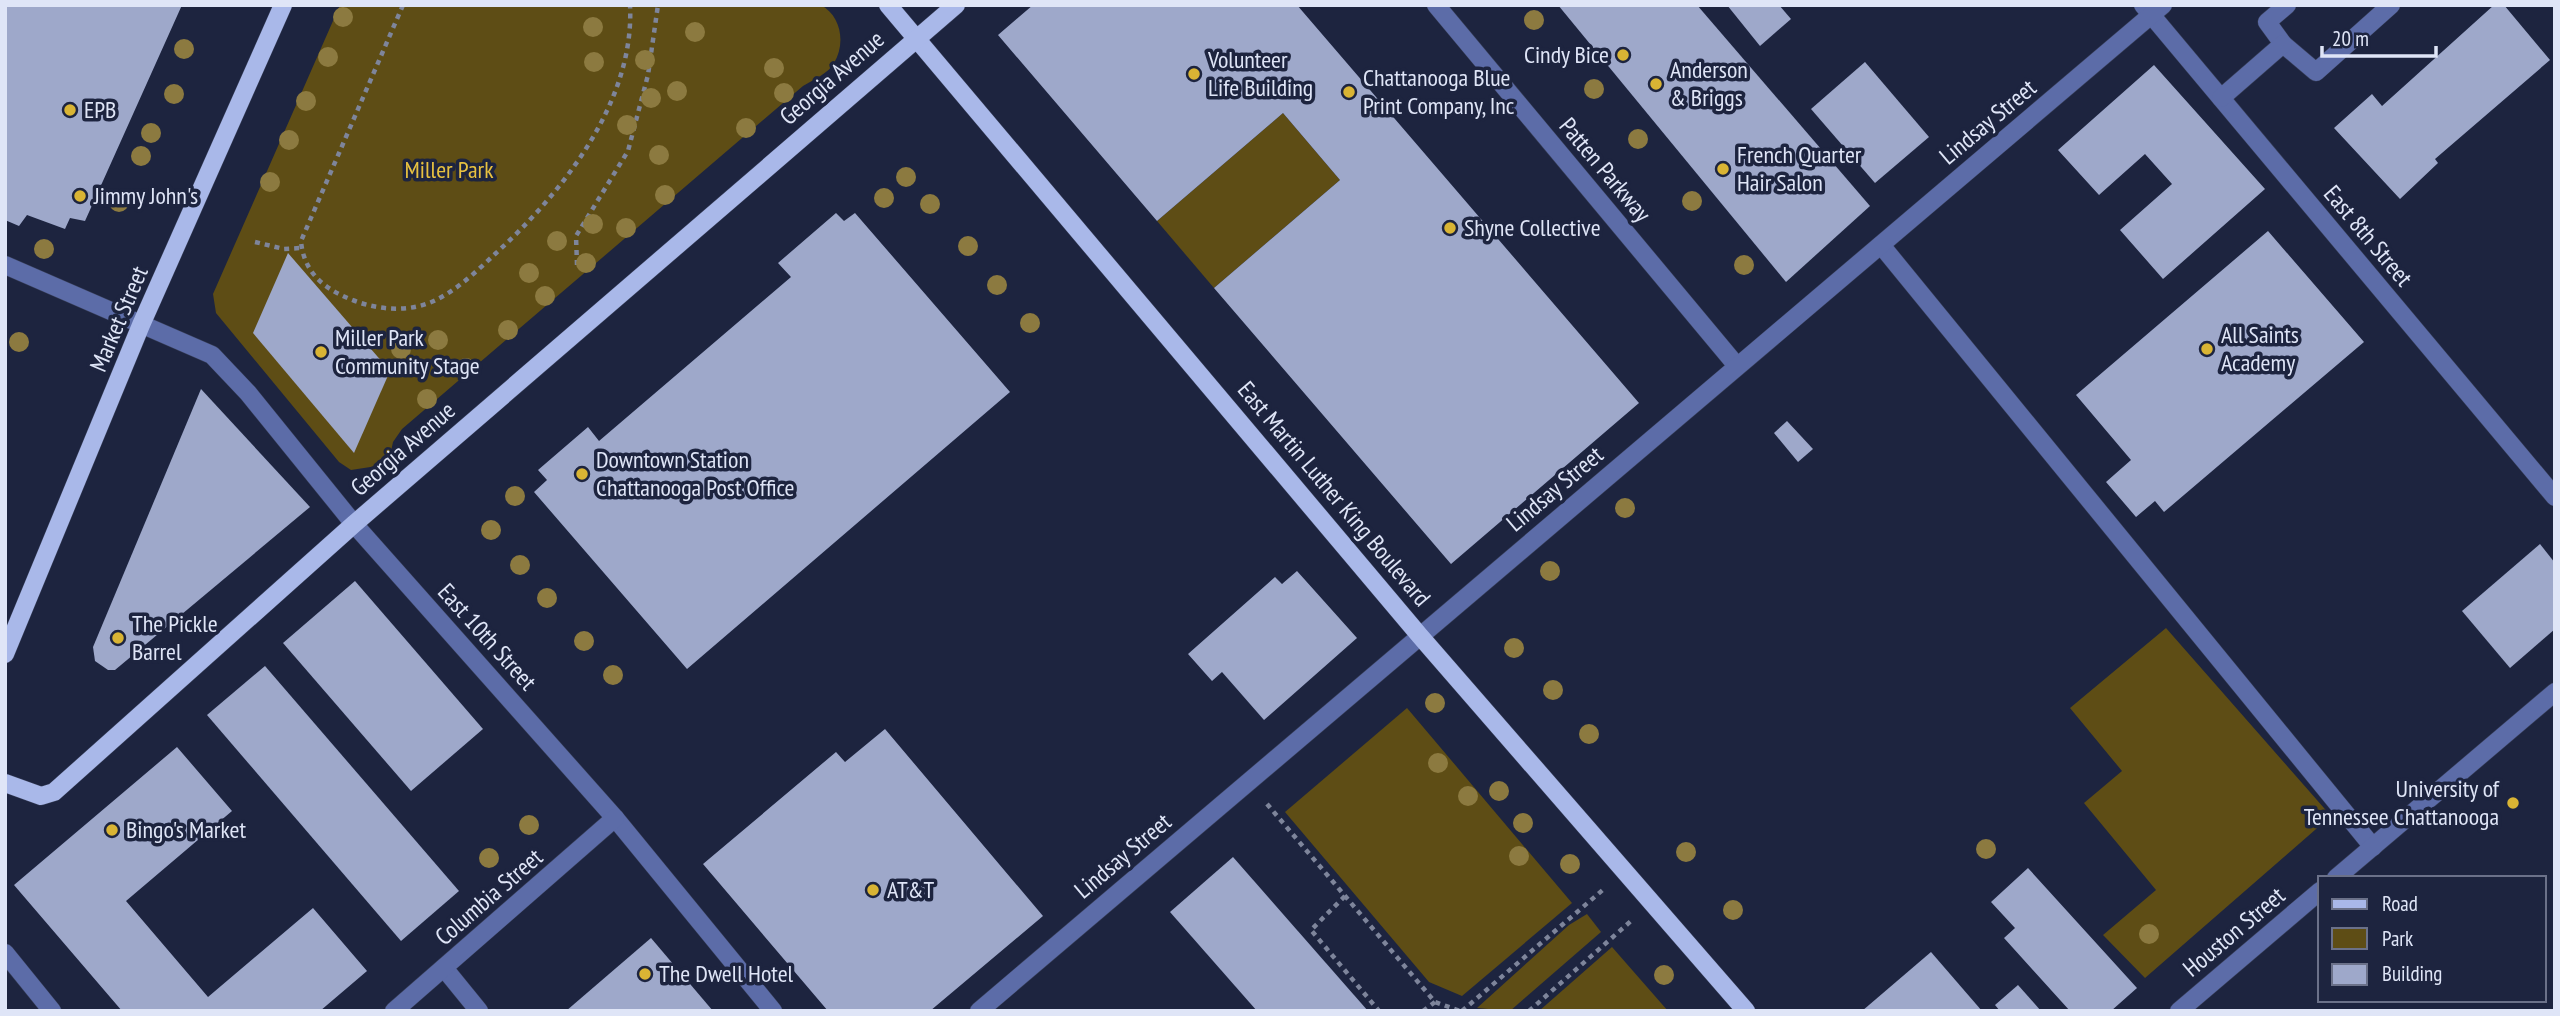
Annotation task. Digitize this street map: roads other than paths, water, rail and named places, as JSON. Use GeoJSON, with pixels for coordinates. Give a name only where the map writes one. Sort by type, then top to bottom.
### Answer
{"type":"FeatureCollection","features":[{"type":"Feature","properties":{"kind":"main road","name":"Market Street"},"geometry":{"type":"LineString","coordinates":[[5,654],[141,325],[283,5]]}},
{"type":"Feature","properties":{"kind":"main road","name":"East Martin Luther King Boulevard"},"geometry":{"type":"LineString","coordinates":[[888,5],[1142,303],[1420,636],[1746,1011]]}},
{"type":"Feature","properties":{"kind":"main road","name":"Georgia Avenue"},"geometry":{"type":"LineString","coordinates":[[5,783],[41,796],[54,792],[354,524],[956,5]]}},
{"type":"Feature","properties":{"kind":"street","name":"Patten Parkway"},"geometry":{"type":"LineString","coordinates":[[1436,5],[1737,366]]}},
{"type":"Feature","properties":{"kind":"street"},"geometry":{"type":"LineString","coordinates":[[2287,5],[2267,22],[2283,44],[2316,72],[2391,5]]}},
{"type":"Feature","properties":{"kind":"street","name":"Lindsay Street"},"geometry":{"type":"LineString","coordinates":[[979,1011],[1881,244],[2153,9]]}},
{"type":"Feature","properties":{"kind":"street","name":"East 8th Street"},"geometry":{"type":"LineString","coordinates":[[2153,9],[2221,98],[2555,497]]}},
{"type":"Feature","properties":{"kind":"street"},"geometry":{"type":"LineString","coordinates":[[2221,98],[2283,44]]}},
{"type":"Feature","properties":{"kind":"street"},"geometry":{"type":"LineString","coordinates":[[1881,244],[2373,847]]}},
{"type":"Feature","properties":{"kind":"street","name":"East 10th Street"},"geometry":{"type":"LineString","coordinates":[[5,265],[212,355],[248,393],[354,524],[615,818],[774,1011]]}},
{"type":"Feature","properties":{"kind":"street"},"geometry":{"type":"LineString","coordinates":[[2338,876],[2555,692]]}},
{"type":"Feature","properties":{"kind":"street","name":"Columbia Street"},"geometry":{"type":"LineString","coordinates":[[394,1011],[615,818]]}},
{"type":"Feature","properties":{"kind":"street","name":"Houston Street"},"geometry":{"type":"LineString","coordinates":[[2179,1011],[2318,893]]}},
{"type":"Feature","properties":{"kind":"street"},"geometry":{"type":"LineString","coordinates":[[5,953],[52,1011]]}},
{"type":"Feature","properties":{"kind":"street"},"geometry":{"type":"LineString","coordinates":[[444,968],[479,1011]]}},
{"type":"Feature","properties":{"kind":"place","name":"Cindy Bice"},"geometry":{"type":"Point","coordinates":[1623,55]}},
{"type":"Feature","properties":{"kind":"place","name":"Volunteer Life Building"},"geometry":{"type":"Point","coordinates":[1194,74]}},
{"type":"Feature","properties":{"kind":"place","name":"Anderson & Briggs"},"geometry":{"type":"Point","coordinates":[1656,84]}},
{"type":"Feature","properties":{"kind":"place","name":"Chattanooga Blue Print Company, Inc"},"geometry":{"type":"Point","coordinates":[1349,92]}},
{"type":"Feature","properties":{"kind":"place","name":"EPB"},"geometry":{"type":"Point","coordinates":[70,110]}},
{"type":"Feature","properties":{"kind":"place","name":"French Quarter Hair Salon"},"geometry":{"type":"Point","coordinates":[1723,169]}},
{"type":"Feature","properties":{"kind":"place","name":"Jimmy John's"},"geometry":{"type":"Point","coordinates":[80,196]}},
{"type":"Feature","properties":{"kind":"place","name":"Shyne Collective"},"geometry":{"type":"Point","coordinates":[1450,228]}},
{"type":"Feature","properties":{"kind":"place","name":"All Saints Academy"},"geometry":{"type":"Point","coordinates":[2207,349]}},
{"type":"Feature","properties":{"kind":"place","name":"Miller Park Community Stage"},"geometry":{"type":"Point","coordinates":[321,352]}},
{"type":"Feature","properties":{"kind":"place","name":"Downtown Station Chattanooga Post Office"},"geometry":{"type":"Point","coordinates":[582,474]}},
{"type":"Feature","properties":{"kind":"place","name":"The Pickle Barrel"},"geometry":{"type":"Point","coordinates":[118,638]}},
{"type":"Feature","properties":{"kind":"place","name":"University of Tennessee Chattanooga"},"geometry":{"type":"Point","coordinates":[2513,803]}},
{"type":"Feature","properties":{"kind":"place","name":"Bingo's Market"},"geometry":{"type":"Point","coordinates":[112,830]}},
{"type":"Feature","properties":{"kind":"place","name":"AT&T"},"geometry":{"type":"Point","coordinates":[873,890]}},
{"type":"Feature","properties":{"kind":"place","name":"The Dwell Hotel"},"geometry":{"type":"Point","coordinates":[645,974]}},
{"type":"Feature","properties":{"kind":"park label","name":"Miller Park"},"geometry":{"type":"Point","coordinates":[449,170]}}]}
